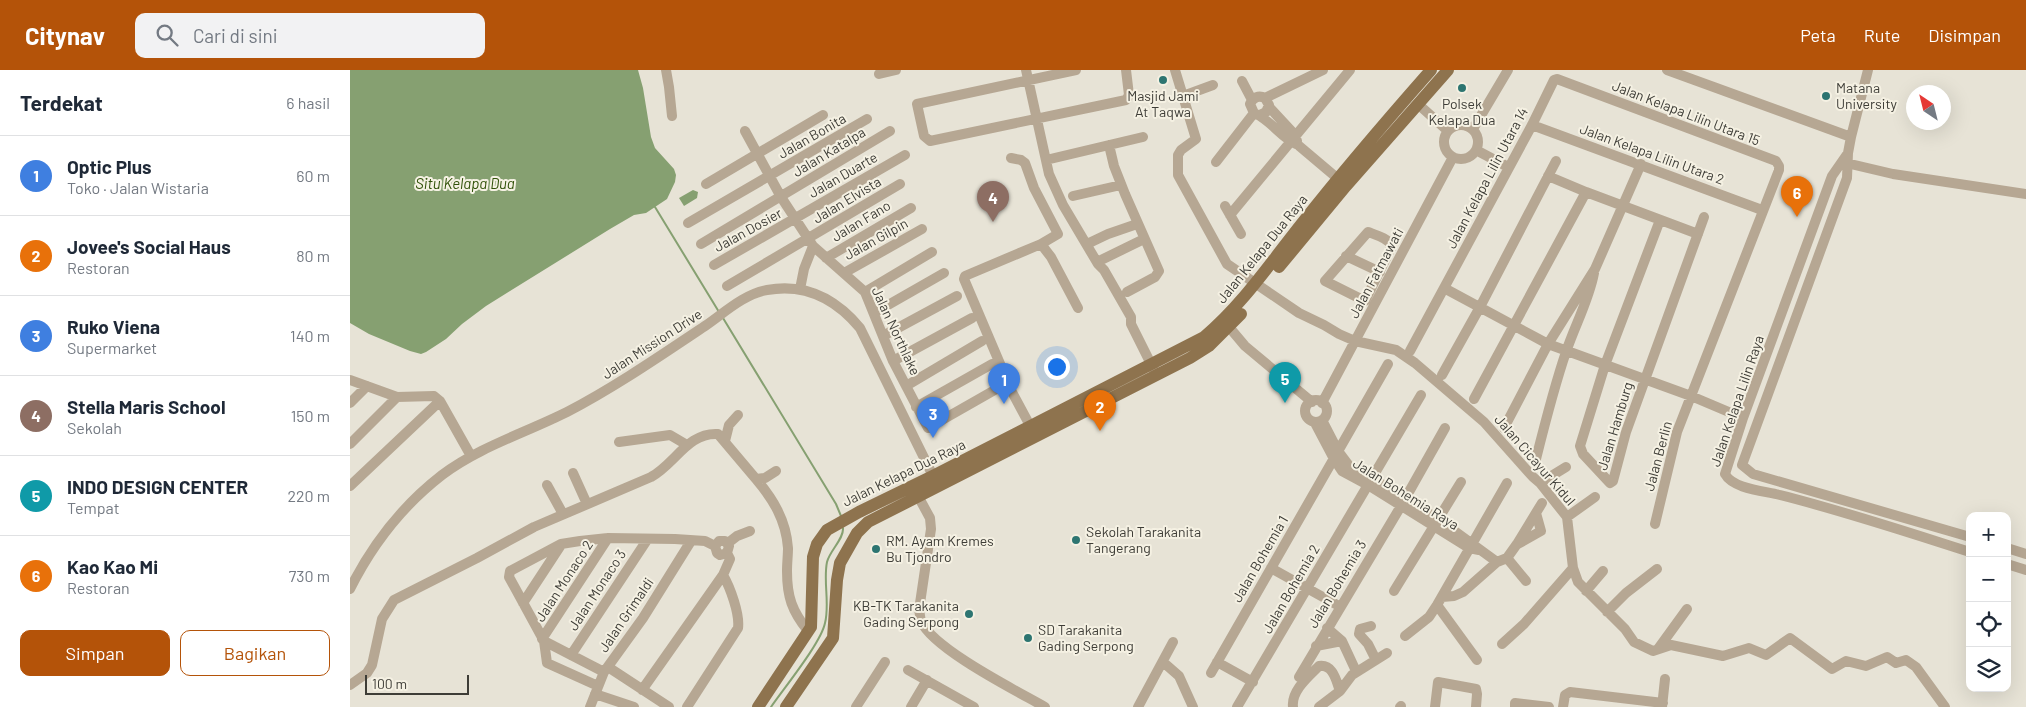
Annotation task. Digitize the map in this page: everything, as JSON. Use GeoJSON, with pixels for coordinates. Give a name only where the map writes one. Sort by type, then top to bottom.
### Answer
{"type":"FeatureCollection","features":[{"type":"Feature","properties":{"kind":"main road","name":"Jalan Kelapa Dua Raya"},"geometry":{"type":"LineString","coordinates":[[1342,182],[1419,105],[1436,72]]}},
{"type":"Feature","properties":{"kind":"main road","name":"Jalan Kelapa Dua Raya"},"geometry":{"type":"LineString","coordinates":[[758,707],[811,627],[813,557],[817,544],[827,530],[861,511],[1033,431],[1154,370],[1204,337],[1260,285],[1342,182],[1436,72]]}},
{"type":"Feature","properties":{"kind":"main road","name":"Jalan Kelapa Dua Raya"},"geometry":{"type":"LineString","coordinates":[[1154,370],[1190,358],[1209,346],[1246,310],[1260,285]]}},
{"type":"Feature","properties":{"kind":"main road","name":"Jalan Kelapa Dua Raya"},"geometry":{"type":"LineString","coordinates":[[786,707],[833,638],[840,563],[857,533],[868,522],[1033,431]]}},
{"type":"Feature","properties":{"kind":"main road"},"geometry":{"type":"LineString","coordinates":[[861,511],[868,522]]}},
{"type":"Feature","properties":{"kind":"street"},"geometry":{"type":"LineString","coordinates":[[666,70],[670,87],[672,116]]}},
{"type":"Feature","properties":{"kind":"street"},"geometry":{"type":"LineString","coordinates":[[879,74],[896,70]]}},
{"type":"Feature","properties":{"kind":"street"},"geometry":{"type":"LineString","coordinates":[[1026,70],[1049,174],[1056,191],[1075,226],[1104,270],[1131,317],[1131,324],[1154,370]]}},
{"type":"Feature","properties":{"kind":"street"},"geometry":{"type":"LineString","coordinates":[[1076,70],[917,104],[924,136],[930,141],[1037,120],[1128,99],[1129,91],[1126,70]]}},
{"type":"Feature","properties":{"kind":"street"},"geometry":{"type":"LineString","coordinates":[[1175,70],[1183,96],[1213,85]]}},
{"type":"Feature","properties":{"kind":"street"},"geometry":{"type":"LineString","coordinates":[[1267,103],[1323,70]]}},
{"type":"Feature","properties":{"kind":"street"},"geometry":{"type":"LineString","coordinates":[[1241,234],[1228,211],[1294,141],[1350,70]]}},
{"type":"Feature","properties":{"kind":"street"},"geometry":{"type":"LineString","coordinates":[[1473,130],[1508,70]]}},
{"type":"Feature","properties":{"kind":"street"},"geometry":{"type":"LineString","coordinates":[[1667,70],[1851,137]]}},
{"type":"Feature","properties":{"kind":"street","name":"Jalan Kelapa Lilin Raya"},"geometry":{"type":"LineString","coordinates":[[1868,70],[1846,159],[1847,178],[1742,466],[1753,474],[1966,536]]}},
{"type":"Feature","properties":{"kind":"street","name":"Jalan Kelapa Lilin Utara 15"},"geometry":{"type":"LineString","coordinates":[[1554,80],[1557,79],[1776,161],[1779,170],[1762,210]]}},
{"type":"Feature","properties":{"kind":"street","name":"Jalan Kelapa Lilin Utara 14"},"geometry":{"type":"LineString","coordinates":[[1410,350],[1532,125],[1554,80]]}},
{"type":"Feature","properties":{"kind":"street"},"geometry":{"type":"LineString","coordinates":[[1242,81],[1252,100]]}},
{"type":"Feature","properties":{"kind":"street","name":"Jalan Cicayur Kidul"},"geometry":{"type":"LineString","coordinates":[[1183,96],[1196,139],[1181,150],[1178,156],[1178,175],[1226,264],[1260,285],[1298,313],[1356,341],[1396,350],[1416,363],[1484,422],[1519,463],[1540,483],[1567,517],[1573,568],[1578,582],[1634,642],[1653,651],[1671,646],[1717,656],[1748,648],[1766,655],[1790,638],[1832,669],[1846,660],[1866,666],[1887,657],[1896,663],[1906,660],[1914,664],[1946,707]]}},
{"type":"Feature","properties":{"kind":"street"},"geometry":{"type":"LineString","coordinates":[[1294,141],[1267,103],[1258,96],[1252,100],[1250,107],[1257,114],[1294,141],[1342,182]]}},
{"type":"Feature","properties":{"kind":"street"},"geometry":{"type":"LineString","coordinates":[[1216,162],[1257,114],[1266,112],[1267,103]]}},
{"type":"Feature","properties":{"kind":"street"},"geometry":{"type":"LineString","coordinates":[[1419,105],[1448,131]]}},
{"type":"Feature","properties":{"kind":"street"},"geometry":{"type":"LineString","coordinates":[[706,184],[822,116]]}},
{"type":"Feature","properties":{"kind":"street","name":"Jalan Bonita"},"geometry":{"type":"LineString","coordinates":[[688,223],[867,119]]}},
{"type":"Feature","properties":{"kind":"street"},"geometry":{"type":"LineString","coordinates":[[1463,125],[1473,130],[1478,139],[1476,150],[1466,158],[1453,157],[1447,151],[1444,143],[1448,131],[1452,127],[1463,125]]}},
{"type":"Feature","properties":{"kind":"street","name":"Jalan Kelapa Lilin Utara 2"},"geometry":{"type":"LineString","coordinates":[[1532,125],[1762,210]]}},
{"type":"Feature","properties":{"kind":"street","name":"Jalan Northlake"},"geometry":{"type":"LineString","coordinates":[[745,131],[781,197],[810,243],[865,292],[893,361],[928,428],[1000,387]]}},
{"type":"Feature","properties":{"kind":"street","name":"Jalan Katalpa"},"geometry":{"type":"LineString","coordinates":[[701,244],[890,132]]}},
{"type":"Feature","properties":{"kind":"street"},"geometry":{"type":"LineString","coordinates":[[1046,160],[1143,137]]}},
{"type":"Feature","properties":{"kind":"street"},"geometry":{"type":"LineString","coordinates":[[1109,145],[1121,185],[1159,271],[1155,277],[1127,292]]}},
{"type":"Feature","properties":{"kind":"street"},"geometry":{"type":"LineString","coordinates":[[1476,150],[1508,167]]}},
{"type":"Feature","properties":{"kind":"street","name":"Jalan Duarte"},"geometry":{"type":"LineString","coordinates":[[795,219],[905,155]]}},
{"type":"Feature","properties":{"kind":"street","name":"Jalan Fatmawati"},"geometry":{"type":"LineString","coordinates":[[1317,402],[1356,341],[1453,157]]}},
{"type":"Feature","properties":{"kind":"street"},"geometry":{"type":"LineString","coordinates":[[1011,158],[1025,163],[1034,188],[1058,234]]}},
{"type":"Feature","properties":{"kind":"street"},"geometry":{"type":"LineString","coordinates":[[1846,159],[1893,174],[2026,194]]}},
{"type":"Feature","properties":{"kind":"street","name":"Jalan Kelapa Lilin Raya"},"geometry":{"type":"LineString","coordinates":[[1846,159],[1832,176],[1743,418],[1726,468],[1726,477],[1730,481],[1748,488],[1883,524],[1966,551]]}},
{"type":"Feature","properties":{"kind":"street"},"geometry":{"type":"LineString","coordinates":[[1442,375],[1480,307],[1556,161]]}},
{"type":"Feature","properties":{"kind":"street"},"geometry":{"type":"LineString","coordinates":[[1504,428],[1548,344],[1594,269],[1641,164]]}},
{"type":"Feature","properties":{"kind":"street"},"geometry":{"type":"LineString","coordinates":[[1548,176],[1698,234]]}},
{"type":"Feature","properties":{"kind":"street","name":"Jalan Elvista"},"geometry":{"type":"LineString","coordinates":[[727,286],[810,243],[900,184]]}},
{"type":"Feature","properties":{"kind":"street"},"geometry":{"type":"LineString","coordinates":[[1073,196],[1121,185]]}},
{"type":"Feature","properties":{"kind":"street"},"geometry":{"type":"LineString","coordinates":[[1474,398],[1586,192]]}},
{"type":"Feature","properties":{"kind":"street","name":"Jalan Fano"},"geometry":{"type":"LineString","coordinates":[[826,258],[911,208]]}},
{"type":"Feature","properties":{"kind":"street"},"geometry":{"type":"LineString","coordinates":[[1690,396],[1762,210]]}},
{"type":"Feature","properties":{"kind":"street","name":"Jalan Hamburg"},"geometry":{"type":"LineString","coordinates":[[1605,365],[1580,446],[1583,454],[1610,482],[1613,481],[1626,432],[1704,216]]}},
{"type":"Feature","properties":{"kind":"street","name":"Jalan Dosier"},"geometry":{"type":"LineString","coordinates":[[714,265],[795,219]]}},
{"type":"Feature","properties":{"kind":"street"},"geometry":{"type":"LineString","coordinates":[[1605,365],[1660,220]]}},
{"type":"Feature","properties":{"kind":"street"},"geometry":{"type":"LineString","coordinates":[[1087,244],[1137,224]]}},
{"type":"Feature","properties":{"kind":"street"},"geometry":{"type":"LineString","coordinates":[[1033,431],[1002,371],[964,279],[965,276],[1041,244],[1075,226]]}},
{"type":"Feature","properties":{"kind":"street","name":"Jalan Gilpin"},"geometry":{"type":"LineString","coordinates":[[844,273],[922,229]]}},
{"type":"Feature","properties":{"kind":"street"},"geometry":{"type":"LineString","coordinates":[[1368,232],[1390,242],[1392,246],[1386,260],[1365,301],[1324,281],[1368,232]]}},
{"type":"Feature","properties":{"kind":"street"},"geometry":{"type":"LineString","coordinates":[[1108,234],[1117,252]]}},
{"type":"Feature","properties":{"kind":"street"},"geometry":{"type":"LineString","coordinates":[[1098,263],[1144,239]]}},
{"type":"Feature","properties":{"kind":"street"},"geometry":{"type":"LineString","coordinates":[[800,289],[810,243]]}},
{"type":"Feature","properties":{"kind":"street"},"geometry":{"type":"LineString","coordinates":[[1041,244],[1051,257],[1078,308]]}},
{"type":"Feature","properties":{"kind":"street"},"geometry":{"type":"LineString","coordinates":[[865,292],[932,252]]}},
{"type":"Feature","properties":{"kind":"street"},"geometry":{"type":"LineString","coordinates":[[1346,256],[1380,272]]}},
{"type":"Feature","properties":{"kind":"street"},"geometry":{"type":"LineString","coordinates":[[1386,260],[1397,265]]}},
{"type":"Feature","properties":{"kind":"street"},"geometry":{"type":"LineString","coordinates":[[1536,459],[1551,399],[1566,350],[1591,289],[1594,269]]}},
{"type":"Feature","properties":{"kind":"street"},"geometry":{"type":"LineString","coordinates":[[874,313],[944,273]]}},
{"type":"Feature","properties":{"kind":"street"},"geometry":{"type":"LineString","coordinates":[[1444,288],[1548,344],[1690,396],[1743,418]]}},
{"type":"Feature","properties":{"kind":"street","name":"Jalan Mission Drive"},"geometry":{"type":"LineString","coordinates":[[350,589],[365,560],[393,522],[442,475],[471,456],[560,415],[601,393],[730,308],[765,290],[800,289],[832,301],[846,312],[860,328],[933,476]]}},
{"type":"Feature","properties":{"kind":"street"},"geometry":{"type":"LineString","coordinates":[[883,336],[957,296]]}},
{"type":"Feature","properties":{"kind":"street"},"geometry":{"type":"LineString","coordinates":[[1783,309],[1797,313]]}},
{"type":"Feature","properties":{"kind":"street"},"geometry":{"type":"LineString","coordinates":[[893,361],[972,318]]}},
{"type":"Feature","properties":{"kind":"street"},"geometry":{"type":"LineString","coordinates":[[1229,327],[1245,346],[1317,402],[1327,412],[1318,421],[1309,419],[1306,413],[1307,406],[1317,402]]}},
{"type":"Feature","properties":{"kind":"street"},"geometry":{"type":"LineString","coordinates":[[906,386],[982,341]]}},
{"type":"Feature","properties":{"kind":"street"},"geometry":{"type":"LineString","coordinates":[[916,407],[992,364]]}},
{"type":"Feature","properties":{"kind":"street","name":"Jalan Bohemia 1"},"geometry":{"type":"LineString","coordinates":[[1211,673],[1388,364]]}},
{"type":"Feature","properties":{"kind":"street"},"geometry":{"type":"LineString","coordinates":[[350,380],[397,397],[430,395],[440,401],[471,456]]}},
{"type":"Feature","properties":{"kind":"street"},"geometry":{"type":"LineString","coordinates":[[350,403],[367,386]]}},
{"type":"Feature","properties":{"kind":"street","name":"Jalan Bohemia 2"},"geometry":{"type":"LineString","coordinates":[[1237,707],[1254,682],[1306,588],[1421,395]]}},
{"type":"Feature","properties":{"kind":"street","name":"Jalan Berlin"},"geometry":{"type":"LineString","coordinates":[[1654,524],[1677,432],[1690,396]]}},
{"type":"Feature","properties":{"kind":"street"},"geometry":{"type":"LineString","coordinates":[[350,444],[397,397]]}},
{"type":"Feature","properties":{"kind":"street"},"geometry":{"type":"LineString","coordinates":[[350,486],[440,401]]}},
{"type":"Feature","properties":{"kind":"street"},"geometry":{"type":"LineString","coordinates":[[724,441],[729,425],[738,415]]}},
{"type":"Feature","properties":{"kind":"street","name":"Jalan Bohemia Raya"},"geometry":{"type":"LineString","coordinates":[[1318,421],[1336,455],[1350,467],[1402,503],[1473,547],[1502,560],[1526,581]]}},
{"type":"Feature","properties":{"kind":"street","name":"Jalan Bohemia 3"},"geometry":{"type":"LineString","coordinates":[[1299,677],[1445,428]]}},
{"type":"Feature","properties":{"kind":"street"},"geometry":{"type":"LineString","coordinates":[[350,685],[367,673],[372,666],[382,619],[394,600],[563,514],[664,470],[687,445],[709,434],[718,434],[771,497],[781,518],[788,547],[787,572],[790,603],[799,620],[808,631]]}},
{"type":"Feature","properties":{"kind":"street"},"geometry":{"type":"LineString","coordinates":[[619,442],[668,435],[677,437],[687,445]]}},
{"type":"Feature","properties":{"kind":"street"},"geometry":{"type":"LineString","coordinates":[[1726,477],[1742,466]]}},
{"type":"Feature","properties":{"kind":"street"},"geometry":{"type":"LineString","coordinates":[[1540,483],[1566,467]]}},
{"type":"Feature","properties":{"kind":"street"},"geometry":{"type":"LineString","coordinates":[[756,479],[765,478],[776,471]]}},
{"type":"Feature","properties":{"kind":"street"},"geometry":{"type":"LineString","coordinates":[[572,472],[587,504]]}},
{"type":"Feature","properties":{"kind":"street"},"geometry":{"type":"LineString","coordinates":[[1748,488],[1746,479],[1753,474]]}},
{"type":"Feature","properties":{"kind":"street"},"geometry":{"type":"LineString","coordinates":[[1394,592],[1460,482]]}},
{"type":"Feature","properties":{"kind":"street"},"geometry":{"type":"LineString","coordinates":[[1405,636],[1429,617],[1440,601],[1473,547],[1507,484]]}},
{"type":"Feature","properties":{"kind":"street"},"geometry":{"type":"LineString","coordinates":[[547,485],[563,514]]}},
{"type":"Feature","properties":{"kind":"street"},"geometry":{"type":"LineString","coordinates":[[918,496],[930,518],[931,529],[919,610],[921,622],[930,633],[966,662],[1045,707]]}},
{"type":"Feature","properties":{"kind":"street"},"geometry":{"type":"LineString","coordinates":[[1567,517],[1595,497]]}},
{"type":"Feature","properties":{"kind":"street"},"geometry":{"type":"LineString","coordinates":[[1440,601],[1463,592],[1502,560],[1517,544],[1542,503]]}},
{"type":"Feature","properties":{"kind":"street"},"geometry":{"type":"LineString","coordinates":[[634,707],[596,690],[550,665],[545,658],[543,640],[508,578],[510,571],[562,544],[608,538],[705,541],[715,546],[717,553],[724,555],[737,536],[750,531]]}},
{"type":"Feature","properties":{"kind":"street","name":"Jalan Monaco 2"},"geometry":{"type":"LineString","coordinates":[[543,640],[608,538]]}},
{"type":"Feature","properties":{"kind":"street","name":"Jalan Monaco 3"},"geometry":{"type":"LineString","coordinates":[[571,655],[647,540]]}},
{"type":"Feature","properties":{"kind":"street","name":"Jalan Grimaldi"},"geometry":{"type":"LineString","coordinates":[[590,707],[606,670],[643,618],[691,541]]}},
{"type":"Feature","properties":{"kind":"street"},"geometry":{"type":"LineString","coordinates":[[522,603],[562,544]]}},
{"type":"Feature","properties":{"kind":"street"},"geometry":{"type":"LineString","coordinates":[[642,690],[723,575],[730,559],[728,548]]}},
{"type":"Feature","properties":{"kind":"street"},"geometry":{"type":"LineString","coordinates":[[2011,549],[2026,554]]}},
{"type":"Feature","properties":{"kind":"street"},"geometry":{"type":"LineString","coordinates":[[2011,565],[2026,570]]}},
{"type":"Feature","properties":{"kind":"street"},"geometry":{"type":"LineString","coordinates":[[1271,568],[1339,606]]}},
{"type":"Feature","properties":{"kind":"street"},"geometry":{"type":"LineString","coordinates":[[1502,644],[1524,624],[1573,568]]}},
{"type":"Feature","properties":{"kind":"street"},"geometry":{"type":"LineString","coordinates":[[1608,612],[1626,593],[1657,569]]}},
{"type":"Feature","properties":{"kind":"street"},"geometry":{"type":"LineString","coordinates":[[1586,591],[1603,571]]}},
{"type":"Feature","properties":{"kind":"street"},"geometry":{"type":"LineString","coordinates":[[687,707],[738,628],[738,618],[729,584],[723,575]]}},
{"type":"Feature","properties":{"kind":"street"},"geometry":{"type":"LineString","coordinates":[[1440,601],[1477,660]]}},
{"type":"Feature","properties":{"kind":"street"},"geometry":{"type":"LineString","coordinates":[[1657,650],[1687,608]]}},
{"type":"Feature","properties":{"kind":"street"},"geometry":{"type":"LineString","coordinates":[[1371,626],[1360,629],[1359,634],[1368,644],[1376,660]]}},
{"type":"Feature","properties":{"kind":"street"},"geometry":{"type":"LineString","coordinates":[[1326,628],[1342,641],[1355,669]]}},
{"type":"Feature","properties":{"kind":"street"},"geometry":{"type":"LineString","coordinates":[[543,640],[571,655],[606,670],[669,707]]}},
{"type":"Feature","properties":{"kind":"street"},"geometry":{"type":"LineString","coordinates":[[1316,646],[1342,641]]}},
{"type":"Feature","properties":{"kind":"street"},"geometry":{"type":"LineString","coordinates":[[1138,707],[1173,642]]}},
{"type":"Feature","properties":{"kind":"street"},"geometry":{"type":"LineString","coordinates":[[1319,707],[1340,691],[1352,675],[1387,653]]}},
{"type":"Feature","properties":{"kind":"street"},"geometry":{"type":"LineString","coordinates":[[856,707],[885,662]]}},
{"type":"Feature","properties":{"kind":"street"},"geometry":{"type":"LineString","coordinates":[[1163,662],[1179,676],[1193,707]]}},
{"type":"Feature","properties":{"kind":"street"},"geometry":{"type":"LineString","coordinates":[[1217,662],[1254,682]]}},
{"type":"Feature","properties":{"kind":"street"},"geometry":{"type":"LineString","coordinates":[[1293,707],[1293,698],[1297,690],[1319,666],[1323,665],[1330,668],[1340,691]]}},
{"type":"Feature","properties":{"kind":"street"},"geometry":{"type":"LineString","coordinates":[[908,670],[969,706]]}},
{"type":"Feature","properties":{"kind":"street"},"geometry":{"type":"LineString","coordinates":[[1563,707],[1565,695],[1570,692],[1662,705],[1665,679]]}},
{"type":"Feature","properties":{"kind":"street"},"geometry":{"type":"LineString","coordinates":[[911,707],[926,680]]}},
{"type":"Feature","properties":{"kind":"street"},"geometry":{"type":"LineString","coordinates":[[1435,707],[1438,682],[1474,688],[1477,694],[1476,707]]}},
{"type":"Feature","properties":{"kind":"street"},"geometry":{"type":"LineString","coordinates":[[1515,705],[1549,707]]}},
{"type":"Feature","properties":{"kind":"water","name":"Situ Kelapa Dua"},"geometry":{"type":"Polygon","coordinates":[[[350,70],[638,70],[651,137],[655,148],[674,169],[676,175],[675,182],[667,199],[646,213],[634,215],[486,306],[446,339],[426,352],[421,354],[410,351],[369,334],[350,323],[350,70]]]}},
{"type":"Feature","properties":{"kind":"water"},"geometry":{"type":"Polygon","coordinates":[[[693,190],[698,192],[697,198],[684,206],[679,198],[693,190]]]}},
{"type":"Feature","properties":{"kind":"waterway"},"geometry":{"type":"LineString","coordinates":[[655,207],[719,312]]}},
{"type":"Feature","properties":{"kind":"waterway"},"geometry":{"type":"LineString","coordinates":[[723,318],[836,504],[841,516]]}},
{"type":"Feature","properties":{"kind":"waterway"},"geometry":{"type":"LineString","coordinates":[[771,707],[810,653],[822,632],[826,616],[827,562],[843,532],[843,528]]}},
{"type":"Feature","properties":{"kind":"place","name":"Masjid Jami At Taqwa"},"geometry":{"type":"Point","coordinates":[1163,80]}},
{"type":"Feature","properties":{"kind":"place","name":"Polsek Kelapa Dua"},"geometry":{"type":"Point","coordinates":[1462,88]}},
{"type":"Feature","properties":{"kind":"place","name":"Matana University"},"geometry":{"type":"Point","coordinates":[1826,96]}},
{"type":"Feature","properties":{"kind":"place","name":"Kao Kao Mi"},"geometry":{"type":"Point","coordinates":[1797,217]}},
{"type":"Feature","properties":{"kind":"place","name":"Stella Maris School"},"geometry":{"type":"Point","coordinates":[993,222]}},
{"type":"Feature","properties":{"kind":"place","name":"INDO DESIGN CENTER"},"geometry":{"type":"Point","coordinates":[1285,403]}},
{"type":"Feature","properties":{"kind":"place","name":"Optic Plus"},"geometry":{"type":"Point","coordinates":[1004,404]}},
{"type":"Feature","properties":{"kind":"place","name":"Jovee's Social Haus"},"geometry":{"type":"Point","coordinates":[1100,431]}},
{"type":"Feature","properties":{"kind":"place","name":"Ruko Viena"},"geometry":{"type":"Point","coordinates":[933,438]}},
{"type":"Feature","properties":{"kind":"place","name":"Sekolah Tarakanita Tangerang"},"geometry":{"type":"Point","coordinates":[1076,540]}},
{"type":"Feature","properties":{"kind":"place","name":"RM. Ayam Kremes Bu Tjondro"},"geometry":{"type":"Point","coordinates":[876,549]}},
{"type":"Feature","properties":{"kind":"place","name":"KB-TK Tarakanita Gading Serpong"},"geometry":{"type":"Point","coordinates":[969,614]}},
{"type":"Feature","properties":{"kind":"place","name":"SD Tarakanita Gading Serpong"},"geometry":{"type":"Point","coordinates":[1028,638]}}]}
